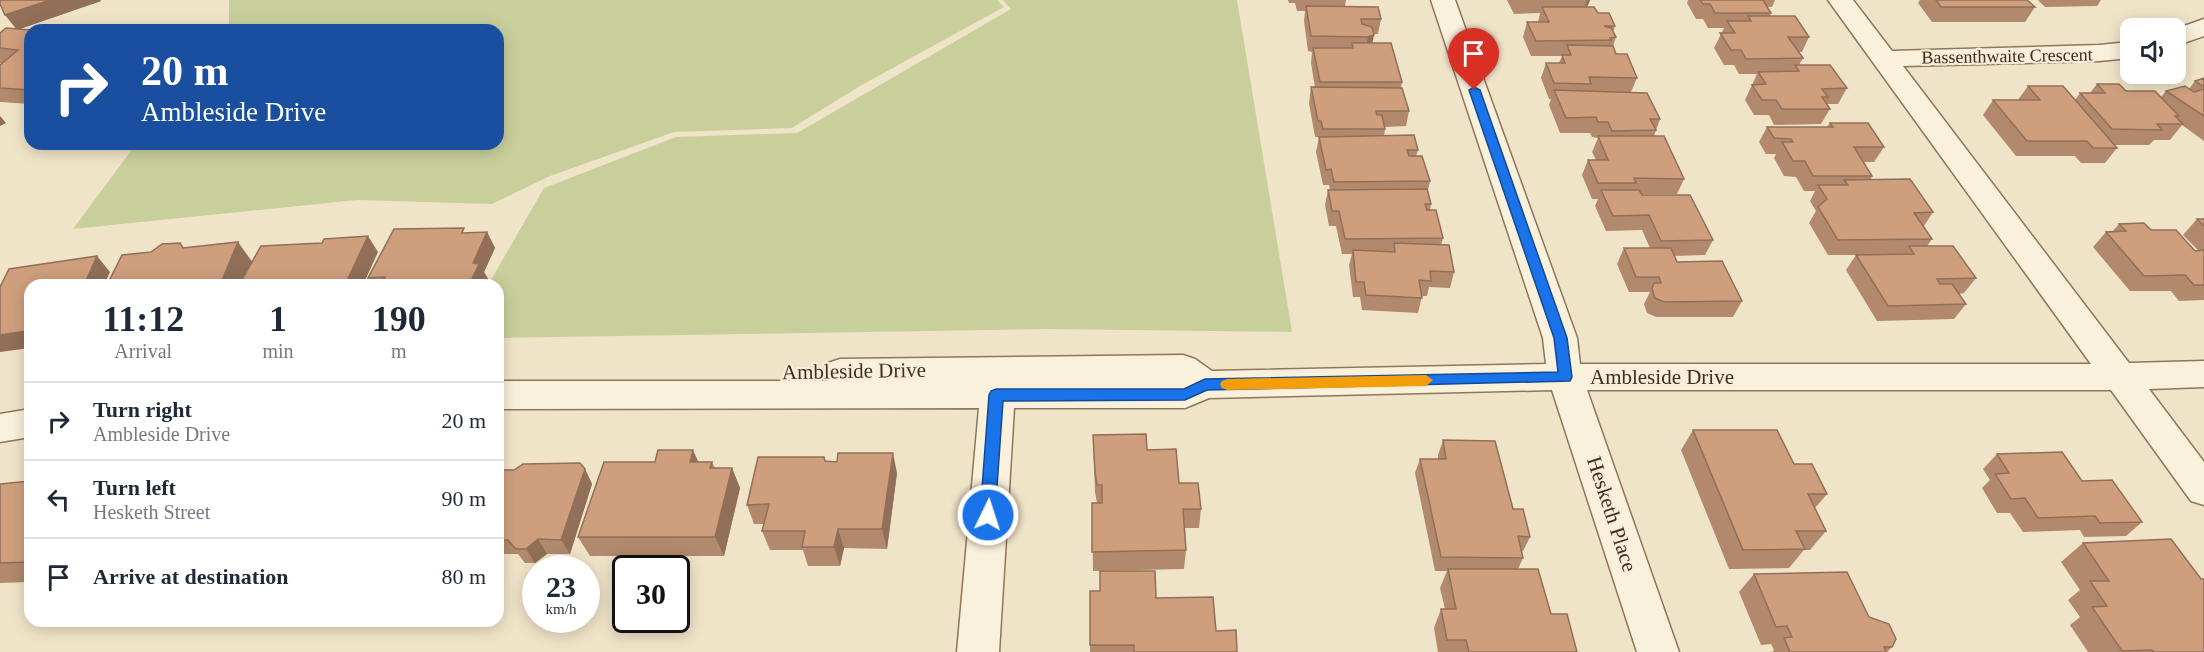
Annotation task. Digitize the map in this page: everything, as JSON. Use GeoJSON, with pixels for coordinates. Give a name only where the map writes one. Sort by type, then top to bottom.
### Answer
{"type":"FeatureCollection","features":[{"type":"Feature","properties":{"kind":"street","name":"Hesketh Place"},"geometry":{"type":"LineString","coordinates":[[1443,0],[1560,338],[1565,377],[1658,652]]}},
{"type":"Feature","properties":{"kind":"street"},"geometry":{"type":"LineString","coordinates":[[1840,0],[2204,490]]}},
{"type":"Feature","properties":{"kind":"street"},"geometry":{"type":"LineString","coordinates":[[2186,34],[2204,27]]}},
{"type":"Feature","properties":{"kind":"street","name":"Bassenthwaite Crescent"},"geometry":{"type":"LineString","coordinates":[[1884,59],[2120,51]]}},
{"type":"Feature","properties":{"kind":"street","name":"Ambleside Drive"},"geometry":{"type":"LineString","coordinates":[[504,376],[538,383],[998,382],[1195,390],[1565,377],[2120,377],[2204,374]]}},
{"type":"Feature","properties":{"kind":"street"},"geometry":{"type":"LineString","coordinates":[[978,652],[998,382]]}},
{"type":"Feature","properties":{"kind":"street","name":"Ambleside Drive"},"geometry":{"type":"LineString","coordinates":[[504,393],[538,383]]}},
{"type":"Feature","properties":{"kind":"street"},"geometry":{"type":"LineString","coordinates":[[0,428],[24,424]]}},
{"type":"Feature","properties":{"kind":"green space"},"geometry":{"type":"Polygon","coordinates":[[[229,0],[997,0],[1004,7],[860,86],[792,128],[674,132],[550,176],[492,204],[357,200],[73,229],[132,150],[504,150],[504,24],[229,24],[229,0]]]}},
{"type":"Feature","properties":{"kind":"green space"},"geometry":{"type":"Polygon","coordinates":[[[1003,0],[1237,0],[1292,332],[1046,329],[504,338],[504,279],[491,279],[544,188],[676,137],[797,133],[1011,9],[1003,0]]]}},
{"type":"Feature","properties":{"kind":"building"},"geometry":{"type":"Polygon","coordinates":[[[0,0],[50,0],[5,15],[0,0]]]}},
{"type":"Feature","properties":{"kind":"building"},"geometry":{"type":"Polygon","coordinates":[[[1700,0],[1763,0],[1771,13],[1715,13],[1710,4],[1703,4],[1700,0]]]}},
{"type":"Feature","properties":{"kind":"building"},"geometry":{"type":"Polygon","coordinates":[[[1936,0],[2027,0],[2035,7],[1941,7],[1936,0]]]}},
{"type":"Feature","properties":{"kind":"building"},"geometry":{"type":"Polygon","coordinates":[[[1306,6],[1378,7],[1381,19],[1361,19],[1362,24],[1372,27],[1374,35],[1368,37],[1311,36],[1306,6]]]}},
{"type":"Feature","properties":{"kind":"building"},"geometry":{"type":"Polygon","coordinates":[[[1542,7],[1594,7],[1598,13],[1609,13],[1615,26],[1604,26],[1611,28],[1616,37],[1610,38],[1611,40],[1536,41],[1527,22],[1549,22],[1542,7]]]}},
{"type":"Feature","properties":{"kind":"building"},"geometry":{"type":"Polygon","coordinates":[[[1748,16],[1795,16],[1809,37],[1788,37],[1803,58],[1746,59],[1741,50],[1731,50],[1720,33],[1735,33],[1727,21],[1751,21],[1748,16]]]}},
{"type":"Feature","properties":{"kind":"building"},"geometry":{"type":"Polygon","coordinates":[[[6,28],[24,30],[24,90],[0,88],[0,65],[18,50],[0,48],[0,33],[6,28]]]}},
{"type":"Feature","properties":{"kind":"building"},"geometry":{"type":"Polygon","coordinates":[[[1352,43],[1391,43],[1402,82],[1320,82],[1313,48],[1353,48],[1352,43]]]}},
{"type":"Feature","properties":{"kind":"building"},"geometry":{"type":"Polygon","coordinates":[[[1567,45],[1613,46],[1616,54],[1627,54],[1637,78],[1589,77],[1591,84],[1554,83],[1546,63],[1565,63],[1562,55],[1571,55],[1567,45]]]}},
{"type":"Feature","properties":{"kind":"building"},"geometry":{"type":"Polygon","coordinates":[[[1795,65],[1830,65],[1847,88],[1822,89],[1828,97],[1822,97],[1830,109],[1782,109],[1776,100],[1762,100],[1752,85],[1766,84],[1758,72],[1799,71],[1795,65]]]}},
{"type":"Feature","properties":{"kind":"building"},"geometry":{"type":"Polygon","coordinates":[[[2204,78],[2204,87],[2195,81],[2204,78]]]}},
{"type":"Feature","properties":{"kind":"building"},"geometry":{"type":"Polygon","coordinates":[[[2097,84],[2119,84],[2126,91],[2155,91],[2179,116],[2175,116],[2183,124],[2157,124],[2162,130],[2112,129],[2080,93],[2105,93],[2097,84]]]}},
{"type":"Feature","properties":{"kind":"building"},"geometry":{"type":"Polygon","coordinates":[[[2028,86],[2063,86],[2117,148],[2093,148],[2087,141],[2027,141],[1993,100],[2040,100],[2028,86]]]}},
{"type":"Feature","properties":{"kind":"building"},"geometry":{"type":"Polygon","coordinates":[[[2185,86],[2194,92],[2204,89],[2204,116],[2166,91],[2185,86]]]}},
{"type":"Feature","properties":{"kind":"building"},"geometry":{"type":"Polygon","coordinates":[[[1311,87],[1402,88],[1409,111],[1376,111],[1377,115],[1382,115],[1385,129],[1323,129],[1321,121],[1318,121],[1311,87]]]}},
{"type":"Feature","properties":{"kind":"building"},"geometry":{"type":"Polygon","coordinates":[[[1554,90],[1647,93],[1660,119],[1650,119],[1656,130],[1612,131],[1608,122],[1598,122],[1596,117],[1566,118],[1554,90]]]}},
{"type":"Feature","properties":{"kind":"building"},"geometry":{"type":"Polygon","coordinates":[[[1830,123],[1868,123],[1884,147],[1854,147],[1872,176],[1813,176],[1805,161],[1793,161],[1782,142],[1793,142],[1791,139],[1774,138],[1767,127],[1833,127],[1830,123]]]}},
{"type":"Feature","properties":{"kind":"building"},"geometry":{"type":"Polygon","coordinates":[[[1414,135],[1418,150],[1407,150],[1409,156],[1422,156],[1430,181],[1334,182],[1331,169],[1326,170],[1319,137],[1414,135]]]}},
{"type":"Feature","properties":{"kind":"building"},"geometry":{"type":"Polygon","coordinates":[[[1598,136],[1664,136],[1684,179],[1634,178],[1636,183],[1598,183],[1588,160],[1608,160],[1598,136]]]}},
{"type":"Feature","properties":{"kind":"building"},"geometry":{"type":"Polygon","coordinates":[[[1910,179],[1933,212],[1914,213],[1932,239],[1838,240],[1818,207],[1827,199],[1818,185],[1848,185],[1844,180],[1910,179]]]}},
{"type":"Feature","properties":{"kind":"building"},"geometry":{"type":"Polygon","coordinates":[[[1427,189],[1431,204],[1425,204],[1427,210],[1436,210],[1443,238],[1345,239],[1339,211],[1332,211],[1328,190],[1427,189]]]}},
{"type":"Feature","properties":{"kind":"building"},"geometry":{"type":"Polygon","coordinates":[[[1601,190],[1639,190],[1642,195],[1690,195],[1713,240],[1661,241],[1649,215],[1613,216],[1601,190]]]}},
{"type":"Feature","properties":{"kind":"building"},"geometry":{"type":"Polygon","coordinates":[[[2197,219],[2204,219],[2204,226],[2197,219]]]}},
{"type":"Feature","properties":{"kind":"building"},"geometry":{"type":"Polygon","coordinates":[[[2144,223],[2151,230],[2176,230],[2195,251],[2204,250],[2204,285],[2194,285],[2185,275],[2144,276],[2106,232],[2126,231],[2119,224],[2144,223]]]}},
{"type":"Feature","properties":{"kind":"building"},"geometry":{"type":"Polygon","coordinates":[[[464,228],[462,233],[487,232],[473,263],[479,264],[472,279],[368,278],[394,229],[464,228]]]}},
{"type":"Feature","properties":{"kind":"building"},"geometry":{"type":"Polygon","coordinates":[[[368,236],[348,279],[242,279],[261,246],[322,243],[324,239],[368,236]]]}},
{"type":"Feature","properties":{"kind":"building"},"geometry":{"type":"Polygon","coordinates":[[[238,242],[223,279],[110,279],[122,255],[151,252],[162,244],[180,243],[183,248],[238,242]]]}},
{"type":"Feature","properties":{"kind":"building"},"geometry":{"type":"Polygon","coordinates":[[[1394,243],[1449,245],[1454,272],[1430,271],[1431,281],[1419,280],[1422,298],[1366,295],[1364,282],[1356,282],[1353,250],[1395,252],[1394,243]]]}},
{"type":"Feature","properties":{"kind":"building"},"geometry":{"type":"Polygon","coordinates":[[[1909,246],[1953,246],[1976,278],[1937,279],[1940,284],[1952,284],[1966,304],[1888,306],[1856,255],[1914,254],[1909,246]]]}},
{"type":"Feature","properties":{"kind":"building"},"geometry":{"type":"Polygon","coordinates":[[[1624,248],[1671,248],[1677,262],[1722,261],[1742,301],[1664,302],[1655,298],[1652,289],[1654,283],[1661,283],[1659,277],[1636,277],[1624,248]]]}},
{"type":"Feature","properties":{"kind":"building"},"geometry":{"type":"Polygon","coordinates":[[[97,256],[87,279],[24,279],[24,331],[0,335],[0,287],[9,269],[97,256]]]}},
{"type":"Feature","properties":{"kind":"building"},"geometry":{"type":"Polygon","coordinates":[[[1693,430],[1777,430],[1794,464],[1812,464],[1827,494],[1808,494],[1826,531],[1796,531],[1805,549],[1743,550],[1693,430]]]}},
{"type":"Feature","properties":{"kind":"building"},"geometry":{"type":"Polygon","coordinates":[[[1146,434],[1147,450],[1176,449],[1179,483],[1198,483],[1201,509],[1183,509],[1186,550],[1092,552],[1092,503],[1102,503],[1102,485],[1097,485],[1095,472],[1093,435],[1146,434]]]}},
{"type":"Feature","properties":{"kind":"building"},"geometry":{"type":"Polygon","coordinates":[[[1443,440],[1495,441],[1513,509],[1523,509],[1530,537],[1518,536],[1523,558],[1441,557],[1420,459],[1446,459],[1443,440]]]}},
{"type":"Feature","properties":{"kind":"building"},"geometry":{"type":"Polygon","coordinates":[[[658,450],[693,450],[690,462],[712,462],[710,468],[732,468],[715,537],[578,537],[604,462],[655,462],[658,450]]]}},
{"type":"Feature","properties":{"kind":"building"},"geometry":{"type":"Polygon","coordinates":[[[2062,452],[2082,481],[2112,480],[2142,522],[2100,523],[2095,516],[2038,518],[2025,498],[2011,499],[1995,474],[2009,473],[1997,454],[2062,452]]]}},
{"type":"Feature","properties":{"kind":"building"},"geometry":{"type":"Polygon","coordinates":[[[838,453],[893,453],[882,529],[838,529],[834,547],[802,547],[805,531],[762,531],[769,504],[747,505],[758,457],[824,457],[825,461],[837,462],[838,453]]]}},
{"type":"Feature","properties":{"kind":"building"},"geometry":{"type":"Polygon","coordinates":[[[580,463],[585,469],[561,540],[538,539],[526,549],[516,549],[508,540],[504,540],[504,470],[514,470],[523,464],[580,463]]]}},
{"type":"Feature","properties":{"kind":"building"},"geometry":{"type":"Polygon","coordinates":[[[24,482],[24,562],[0,563],[0,484],[24,482]]]}},
{"type":"Feature","properties":{"kind":"building"},"geometry":{"type":"Polygon","coordinates":[[[2171,539],[2201,579],[2204,579],[2204,652],[2122,651],[2092,607],[2107,606],[2090,581],[2109,581],[2083,543],[2171,539]]]}},
{"type":"Feature","properties":{"kind":"building"},"geometry":{"type":"Polygon","coordinates":[[[1448,569],[1538,569],[1551,614],[1567,614],[1577,652],[1469,652],[1466,640],[1447,640],[1441,609],[1456,609],[1448,569]]]}},
{"type":"Feature","properties":{"kind":"building"},"geometry":{"type":"Polygon","coordinates":[[[1100,571],[1155,571],[1156,598],[1213,597],[1216,631],[1236,630],[1237,652],[1134,652],[1134,645],[1090,645],[1090,591],[1100,591],[1100,571]]]}},
{"type":"Feature","properties":{"kind":"building"},"geometry":{"type":"Polygon","coordinates":[[[1847,572],[1869,617],[1889,624],[1896,639],[1892,647],[1884,647],[1886,652],[1790,652],[1784,638],[1792,637],[1787,626],[1776,627],[1754,574],[1847,572]]]}},
{"type":"Feature","properties":{"kind":"slow traffic"},"geometry":{"type":"LineString","coordinates":[[1227,384],[1426,380]]}},
{"type":"Feature","properties":{"kind":"route"},"geometry":{"type":"LineString","coordinates":[[988,515],[996,395],[1185,394],[1205,385],[1565,377],[1560,338],[1474,90]]}}]}
